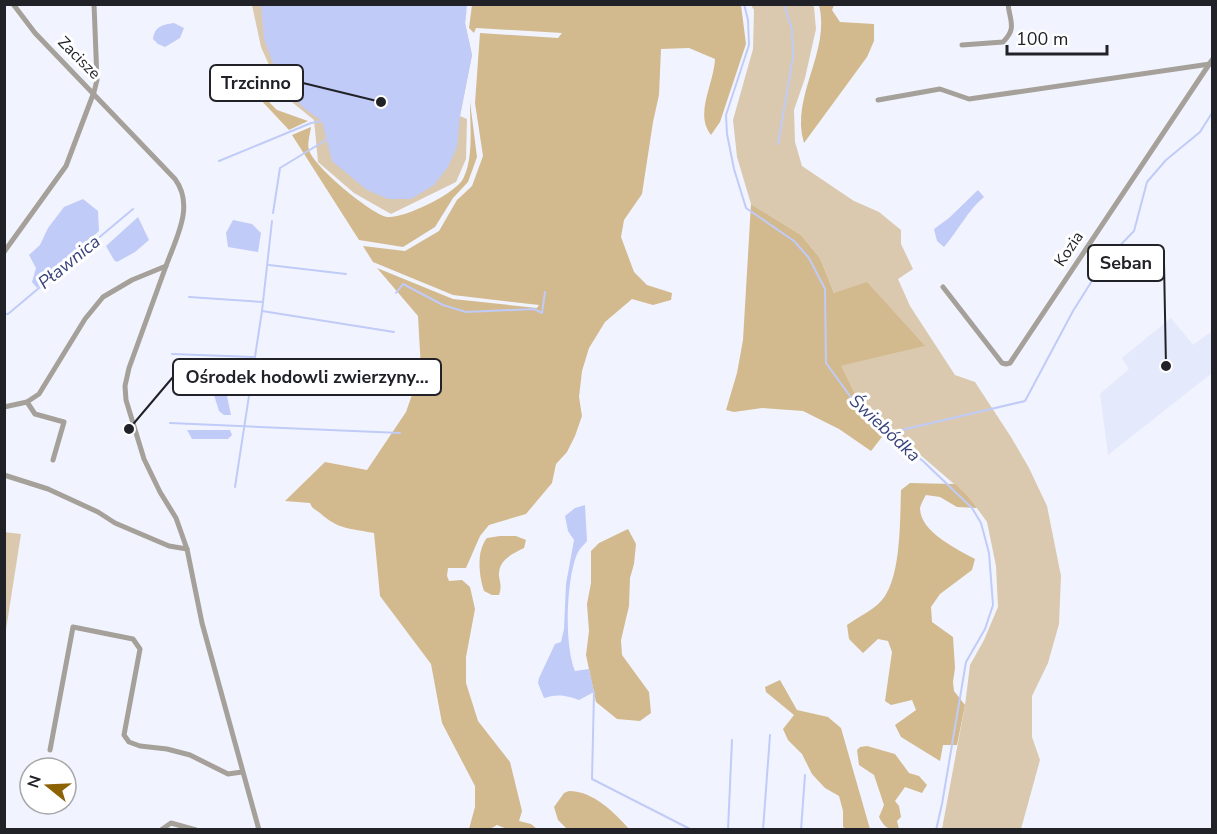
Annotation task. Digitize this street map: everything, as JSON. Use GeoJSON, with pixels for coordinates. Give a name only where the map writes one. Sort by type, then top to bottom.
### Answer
{"type":"FeatureCollection","features":[{"type":"Feature","properties":{"kind":"street","name":"Zacisze"},"geometry":{"type":"LineString","coordinates":[[13,4],[35,33],[94,92]]}},
{"type":"Feature","properties":{"kind":"street","name":"Zacisze"},"geometry":{"type":"LineString","coordinates":[[94,4],[97,80],[94,92]]}},
{"type":"Feature","properties":{"kind":"street"},"geometry":{"type":"LineString","coordinates":[[962,45],[1003,42],[1010,35],[1012,28],[1008,4]]}},
{"type":"Feature","properties":{"kind":"street","name":"Kozia"},"geometry":{"type":"LineString","coordinates":[[878,100],[940,88],[969,99],[1211,62]]}},
{"type":"Feature","properties":{"kind":"street","name":"Kozia"},"geometry":{"type":"LineString","coordinates":[[943,287],[1002,363],[1010,363],[1211,62]]}},
{"type":"Feature","properties":{"kind":"street"},"geometry":{"type":"LineString","coordinates":[[4,252],[66,166],[94,92],[183,189],[185,211],[133,353],[125,393],[144,459],[176,518],[187,549],[202,623],[259,830]]}},
{"type":"Feature","properties":{"kind":"street"},"geometry":{"type":"LineString","coordinates":[[4,407],[27,402],[39,394],[97,302],[132,280],[166,266]]}},
{"type":"Feature","properties":{"kind":"street"},"geometry":{"type":"LineString","coordinates":[[27,402],[35,414],[63,422],[53,460]]}},
{"type":"Feature","properties":{"kind":"street"},"geometry":{"type":"LineString","coordinates":[[4,475],[48,489],[169,546],[187,549]]}},
{"type":"Feature","properties":{"kind":"street"},"geometry":{"type":"LineString","coordinates":[[50,750],[73,627],[133,639],[140,649],[124,735],[129,742],[180,752],[228,774],[242,772]]}},
{"type":"Feature","properties":{"kind":"street"},"geometry":{"type":"LineString","coordinates":[[161,830],[171,823],[196,830]]}},
{"type":"Feature","properties":{"kind":"shaded area"},"geometry":{"type":"Polygon","coordinates":[[[252,5],[275,5],[456,69],[467,7],[465,23],[472,55],[460,116],[467,119],[466,159],[456,182],[391,214],[354,193],[318,162],[314,120],[282,94],[261,47],[252,5]]]}},
{"type":"Feature","properties":{"kind":"shaded area"},"geometry":{"type":"Polygon","coordinates":[[[472,5],[741,5],[746,44],[720,122],[711,135],[704,118],[715,59],[689,48],[661,49],[659,95],[642,194],[624,220],[621,237],[634,272],[647,285],[672,293],[671,300],[653,305],[632,299],[605,322],[589,348],[582,371],[579,397],[582,416],[567,452],[556,464],[552,483],[526,514],[489,525],[480,536],[466,568],[448,568],[449,581],[462,580],[470,587],[475,609],[466,657],[466,683],[478,721],[510,762],[522,811],[519,821],[531,824],[537,829],[507,829],[497,825],[490,829],[469,829],[475,807],[475,786],[442,723],[431,664],[380,596],[374,533],[339,525],[327,519],[310,503],[285,501],[325,462],[367,470],[406,412],[421,369],[418,316],[377,268],[453,299],[537,308],[539,305],[453,295],[373,262],[363,246],[405,251],[439,231],[457,200],[472,186],[483,156],[475,103],[480,33],[558,38],[562,33],[476,28],[474,33],[469,28],[472,5]]]}},
{"type":"Feature","properties":{"kind":"shaded area"},"geometry":{"type":"Polygon","coordinates":[[[751,5],[812,5],[814,7],[816,29],[805,78],[794,110],[795,142],[802,166],[854,201],[879,212],[901,230],[901,244],[913,269],[898,279],[910,306],[955,375],[975,382],[1029,468],[1047,506],[1061,576],[1059,624],[1048,663],[1032,696],[1032,737],[1040,760],[1021,829],[942,829],[965,705],[970,665],[998,607],[996,566],[987,522],[968,496],[889,428],[856,396],[840,366],[924,346],[834,293],[820,258],[801,235],[751,204],[737,157],[733,120],[753,49],[754,10],[751,5]]]}},
{"type":"Feature","properties":{"kind":"shaded area"},"geometry":{"type":"Polygon","coordinates":[[[819,5],[834,5],[832,10],[840,22],[874,24],[874,41],[867,57],[804,143],[801,126],[802,108],[820,40],[819,5]]]}},
{"type":"Feature","properties":{"kind":"shaded area"},"geometry":{"type":"Polygon","coordinates":[[[228,65],[249,67],[270,103],[277,110],[308,121],[289,130],[228,65]]]}},
{"type":"Feature","properties":{"kind":"shaded area"},"geometry":{"type":"Polygon","coordinates":[[[470,102],[477,157],[468,182],[453,198],[435,227],[403,247],[359,240],[292,135],[311,127],[309,150],[321,167],[369,208],[387,217],[395,217],[440,198],[463,179],[470,152],[470,102]]]}},
{"type":"Feature","properties":{"kind":"shaded area"},"geometry":{"type":"Polygon","coordinates":[[[751,204],[801,235],[820,258],[834,293],[867,282],[925,346],[841,366],[856,396],[889,428],[871,451],[839,429],[803,411],[762,408],[734,412],[726,410],[737,373],[743,340],[751,204]]]}},
{"type":"Feature","properties":{"kind":"shaded area"},"geometry":{"type":"Polygon","coordinates":[[[1171,318],[1193,345],[1212,331],[1212,373],[1108,455],[1100,394],[1129,369],[1122,358],[1171,318]]]}},
{"type":"Feature","properties":{"kind":"shaded area"},"geometry":{"type":"Polygon","coordinates":[[[910,483],[955,484],[977,508],[957,507],[940,497],[926,495],[920,508],[926,525],[933,532],[975,559],[972,570],[940,594],[931,607],[932,622],[953,637],[954,691],[965,705],[957,745],[943,745],[940,761],[901,737],[895,725],[916,710],[912,700],[891,705],[885,701],[892,652],[888,641],[878,639],[863,653],[849,639],[847,625],[877,605],[890,586],[899,545],[901,490],[910,483]]]}},
{"type":"Feature","properties":{"kind":"shaded area"},"geometry":{"type":"Polygon","coordinates":[[[628,529],[636,544],[630,578],[629,606],[621,640],[622,655],[649,692],[651,713],[640,721],[617,719],[596,702],[586,655],[589,631],[587,604],[591,583],[591,551],[599,543],[628,529]]]}},
{"type":"Feature","properties":{"kind":"shaded area"},"geometry":{"type":"Polygon","coordinates":[[[4,532],[21,534],[5,636],[4,636],[4,532]]]}},
{"type":"Feature","properties":{"kind":"shaded area"},"geometry":{"type":"Polygon","coordinates":[[[516,536],[526,540],[524,548],[503,562],[499,570],[499,595],[492,595],[484,591],[480,557],[487,538],[516,536]]]}},
{"type":"Feature","properties":{"kind":"shaded area"},"geometry":{"type":"Polygon","coordinates":[[[780,680],[797,710],[828,717],[841,728],[870,829],[843,827],[843,811],[839,796],[825,788],[812,774],[802,754],[788,740],[783,729],[794,715],[766,692],[765,687],[780,680]]]}},
{"type":"Feature","properties":{"kind":"shaded area"},"geometry":{"type":"Polygon","coordinates":[[[867,746],[895,754],[909,773],[919,776],[927,785],[922,793],[905,787],[895,801],[899,806],[901,817],[897,821],[899,829],[887,827],[879,817],[884,805],[874,775],[859,765],[857,750],[867,746]]]}},
{"type":"Feature","properties":{"kind":"shaded area"},"geometry":{"type":"Polygon","coordinates":[[[569,791],[595,799],[629,829],[567,829],[558,820],[554,807],[564,793],[569,791]]]}},
{"type":"Feature","properties":{"kind":"water"},"geometry":{"type":"Polygon","coordinates":[[[261,5],[467,5],[465,23],[472,55],[460,116],[457,147],[448,167],[434,185],[411,199],[388,199],[367,190],[332,161],[322,121],[305,109],[282,87],[264,39],[261,5]]]}},
{"type":"Feature","properties":{"kind":"water"},"geometry":{"type":"Polygon","coordinates":[[[174,23],[184,28],[180,38],[165,47],[153,39],[155,31],[160,27],[174,23]]]}},
{"type":"Feature","properties":{"kind":"water"},"geometry":{"type":"Polygon","coordinates":[[[978,190],[984,197],[944,247],[937,241],[934,229],[978,190]]]}},
{"type":"Feature","properties":{"kind":"water"},"geometry":{"type":"Polygon","coordinates":[[[83,199],[98,211],[99,231],[37,288],[32,282],[36,268],[29,255],[40,245],[48,228],[64,207],[83,199]]]}},
{"type":"Feature","properties":{"kind":"water"},"geometry":{"type":"Polygon","coordinates":[[[138,217],[149,240],[135,252],[117,262],[106,246],[138,217]]]}},
{"type":"Feature","properties":{"kind":"water"},"geometry":{"type":"Polygon","coordinates":[[[233,220],[252,224],[261,233],[258,252],[228,247],[226,233],[233,220]]]}},
{"type":"Feature","properties":{"kind":"water"},"geometry":{"type":"Polygon","coordinates":[[[227,370],[233,373],[227,396],[231,415],[224,415],[219,411],[212,389],[204,387],[195,390],[191,388],[190,375],[220,374],[227,370]]]}},
{"type":"Feature","properties":{"kind":"water"},"geometry":{"type":"Polygon","coordinates":[[[187,430],[230,430],[232,435],[228,439],[192,439],[187,430]]]}},
{"type":"Feature","properties":{"kind":"water"},"geometry":{"type":"Polygon","coordinates":[[[585,505],[587,541],[579,551],[574,563],[569,594],[568,629],[571,660],[575,671],[589,669],[594,692],[579,700],[562,696],[544,698],[538,683],[539,678],[555,644],[561,642],[564,629],[566,584],[574,540],[568,531],[565,516],[575,508],[585,505]]]}},
{"type":"Feature","properties":{"kind":"waterway","name":"Świebódka"},"geometry":{"type":"LineString","coordinates":[[744,4],[748,20],[749,45],[726,115],[734,169],[746,208],[794,241],[809,258],[825,289],[826,363],[858,407],[924,462],[972,508],[981,523],[989,553],[993,605],[985,629],[966,662],[936,830]]}},
{"type":"Feature","properties":{"kind":"waterway"},"geometry":{"type":"LineString","coordinates":[[778,144],[793,57],[792,29],[784,4]]}},
{"type":"Feature","properties":{"kind":"waterway"},"geometry":{"type":"LineString","coordinates":[[889,433],[1025,401],[1073,311],[1095,276],[1134,231],[1147,182],[1166,160],[1200,132],[1212,113]]}},
{"type":"Feature","properties":{"kind":"waterway","name":"Pławnica"},"geometry":{"type":"LineString","coordinates":[[219,161],[311,123],[322,121]]}},
{"type":"Feature","properties":{"kind":"waterway"},"geometry":{"type":"LineString","coordinates":[[273,213],[280,168],[326,140]]}},
{"type":"Feature","properties":{"kind":"waterway","name":"Pławnica"},"geometry":{"type":"LineString","coordinates":[[4,314],[8,314],[133,209]]}},
{"type":"Feature","properties":{"kind":"waterway"},"geometry":{"type":"LineString","coordinates":[[235,487],[262,311],[272,221]]}},
{"type":"Feature","properties":{"kind":"waterway"},"geometry":{"type":"LineString","coordinates":[[269,265],[346,274]]}},
{"type":"Feature","properties":{"kind":"waterway"},"geometry":{"type":"LineString","coordinates":[[396,293],[403,284],[443,305],[466,312],[534,309],[542,313],[545,292]]}},
{"type":"Feature","properties":{"kind":"waterway"},"geometry":{"type":"LineString","coordinates":[[189,297],[263,302]]}},
{"type":"Feature","properties":{"kind":"waterway"},"geometry":{"type":"LineString","coordinates":[[262,311],[394,332]]}},
{"type":"Feature","properties":{"kind":"waterway"},"geometry":{"type":"LineString","coordinates":[[172,354],[253,357]]}},
{"type":"Feature","properties":{"kind":"waterway"},"geometry":{"type":"LineString","coordinates":[[251,375],[388,386]]}},
{"type":"Feature","properties":{"kind":"waterway"},"geometry":{"type":"LineString","coordinates":[[170,423],[400,433]]}},
{"type":"Feature","properties":{"kind":"waterway"},"geometry":{"type":"LineString","coordinates":[[594,692],[592,779],[692,830]]}},
{"type":"Feature","properties":{"kind":"waterway"},"geometry":{"type":"LineString","coordinates":[[763,830],[770,735]]}},
{"type":"Feature","properties":{"kind":"waterway"},"geometry":{"type":"LineString","coordinates":[[728,830],[732,740]]}},
{"type":"Feature","properties":{"kind":"waterway"},"geometry":{"type":"LineString","coordinates":[[801,830],[805,775]]}},
{"type":"Feature","properties":{"kind":"place","name":"Trzcinno"},"geometry":{"type":"Point","coordinates":[381,102]}},
{"type":"Feature","properties":{"kind":"place","name":"Seban"},"geometry":{"type":"Point","coordinates":[1166,366]}},
{"type":"Feature","properties":{"kind":"place","name":"Ośrodek hodowli zwierzyny..."},"geometry":{"type":"Point","coordinates":[129,429]}}]}
